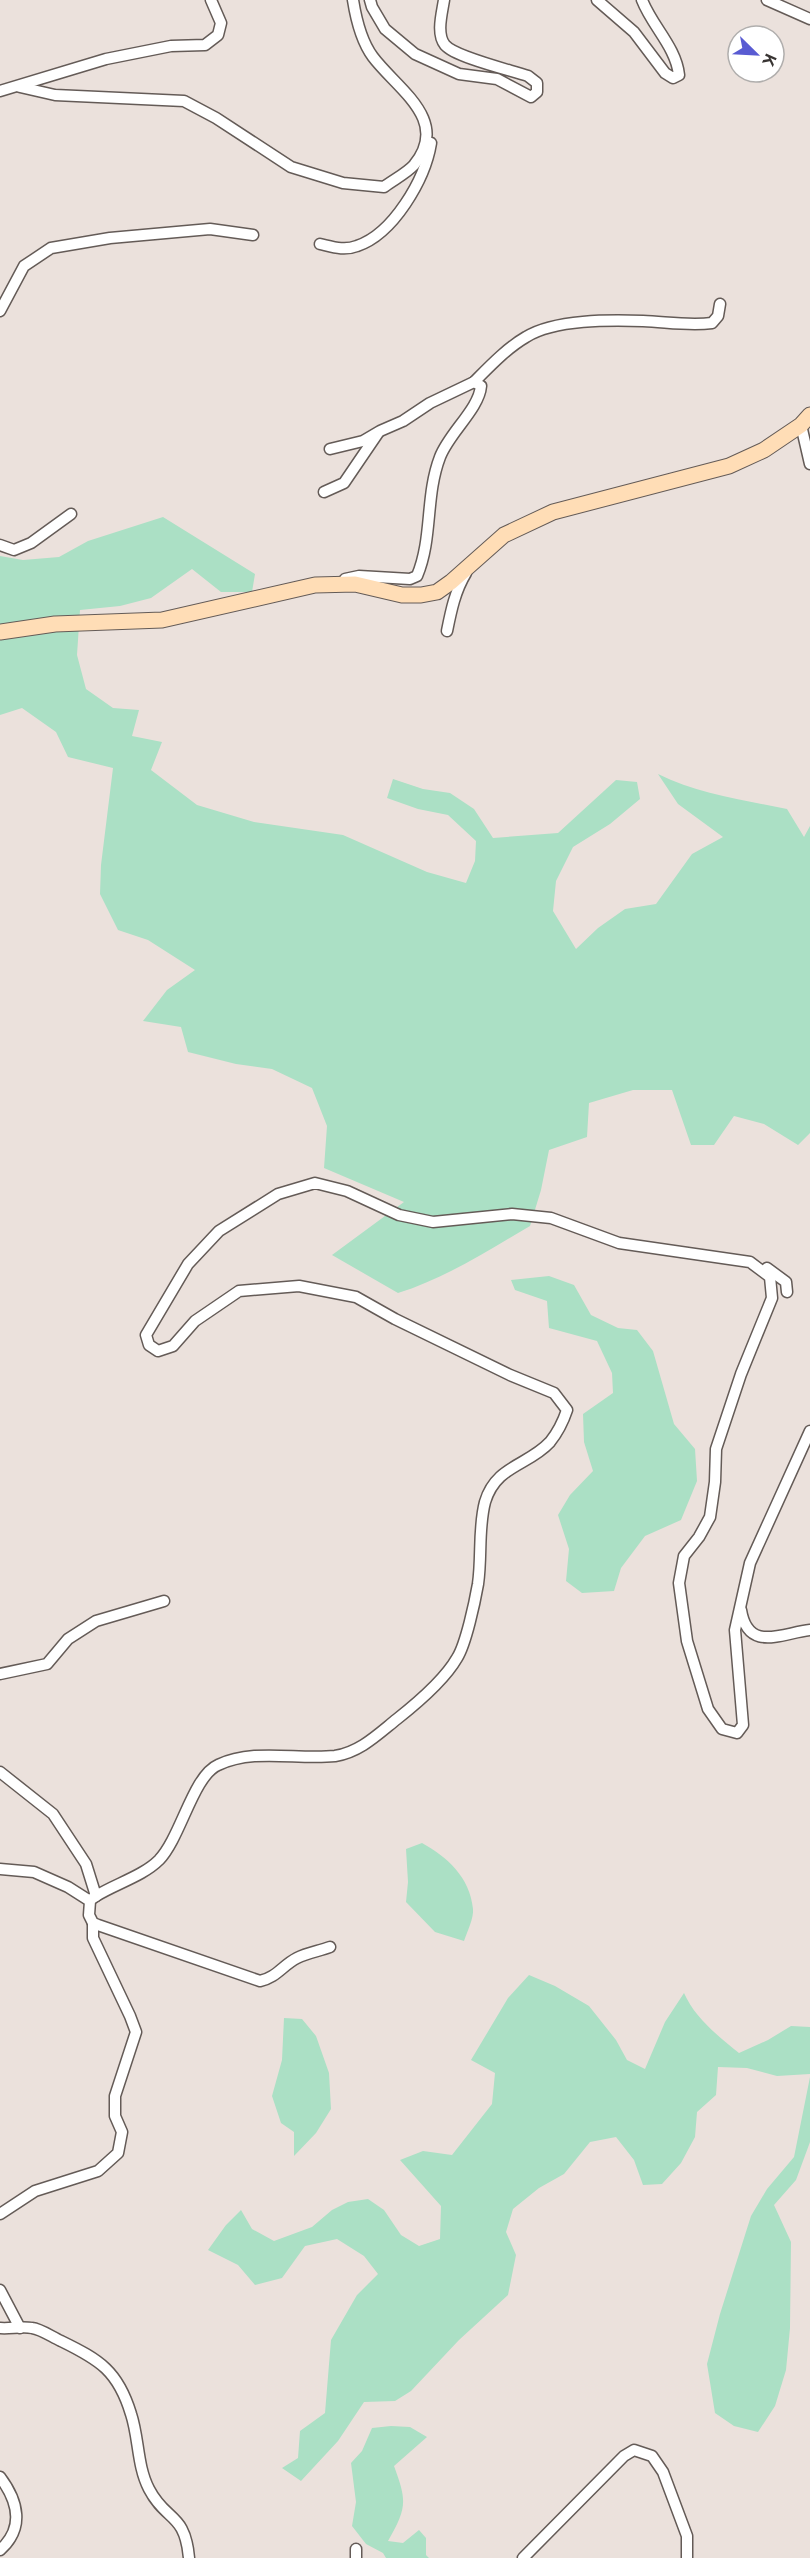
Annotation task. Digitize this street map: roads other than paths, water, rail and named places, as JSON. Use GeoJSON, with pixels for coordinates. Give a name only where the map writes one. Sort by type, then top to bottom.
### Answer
{"type":"FeatureCollection","features":[{"type":"Feature","properties":{"kind":"main road"},"geometry":{"type":"LineString","coordinates":[[0,632],[55,624],[162,620],[315,585],[355,584],[402,595],[437,592],[504,535],[553,512],[729,466],[764,450],[806,420]]}},
{"type":"Feature","properties":{"kind":"street"},"geometry":{"type":"LineString","coordinates":[[0,91],[20,87],[34,79],[106,59],[171,46],[205,45],[218,35],[221,22],[211,0]]}},
{"type":"Feature","properties":{"kind":"street"},"geometry":{"type":"LineString","coordinates":[[320,244],[338,249],[357,246],[385,230],[402,209],[430,152],[433,126],[398,82],[372,56],[359,30],[353,0]]}},
{"type":"Feature","properties":{"kind":"street"},"geometry":{"type":"LineString","coordinates":[[370,0],[385,29],[415,54],[459,74],[497,79],[531,97],[534,95],[537,92],[537,83],[528,76],[456,53],[444,44],[440,28],[444,0]]}},
{"type":"Feature","properties":{"kind":"street"},"geometry":{"type":"LineString","coordinates":[[597,0],[634,32],[665,73],[673,78],[679,75],[678,64],[647,14],[642,0]]}},
{"type":"Feature","properties":{"kind":"street"},"geometry":{"type":"LineString","coordinates":[[767,0],[810,20]]}},
{"type":"Feature","properties":{"kind":"street"},"geometry":{"type":"LineString","coordinates":[[20,87],[56,94],[184,101],[216,118],[291,167],[343,183],[384,187],[414,166],[426,144],[428,133],[424,117]]}},
{"type":"Feature","properties":{"kind":"street"},"geometry":{"type":"LineString","coordinates":[[0,311],[24,266],[51,248],[110,238],[210,229],[253,235]]}},
{"type":"Feature","properties":{"kind":"street"},"geometry":{"type":"LineString","coordinates":[[330,449],[363,441],[403,421],[430,403],[474,382],[497,359],[526,336],[550,327],[578,323],[641,321],[693,326],[712,324],[718,316],[720,304]]}},
{"type":"Feature","properties":{"kind":"street"},"geometry":{"type":"LineString","coordinates":[[315,585],[359,576],[410,579],[417,576],[428,532],[430,493],[440,458],[450,436],[480,398],[481,386],[474,382]]}},
{"type":"Feature","properties":{"kind":"street"},"geometry":{"type":"LineString","coordinates":[[806,420],[810,464]]}},
{"type":"Feature","properties":{"kind":"street"},"geometry":{"type":"LineString","coordinates":[[324,492],[344,483],[380,431]]}},
{"type":"Feature","properties":{"kind":"street"},"geometry":{"type":"LineString","coordinates":[[0,545],[14,550],[31,543],[71,514]]}},
{"type":"Feature","properties":{"kind":"street"},"geometry":{"type":"LineString","coordinates":[[447,632],[460,582],[473,563]]}},
{"type":"Feature","properties":{"kind":"street"},"geometry":{"type":"LineString","coordinates":[[93,1898],[117,1883],[141,1874],[158,1862],[171,1845],[200,1782],[216,1766],[245,1756],[336,1755],[360,1748],[418,1702],[458,1658],[478,1584],[484,1510],[492,1486],[502,1473],[548,1444],[561,1428],[567,1410],[554,1393],[510,1375],[356,1298],[299,1286],[239,1291],[195,1321],[173,1346],[158,1351],[149,1345],[146,1335],[188,1264],[219,1231],[278,1194],[315,1183],[347,1191],[399,1215],[433,1222],[512,1214],[551,1218],[619,1243],[763,1265],[786,1282],[787,1292]]}},
{"type":"Feature","properties":{"kind":"street"},"geometry":{"type":"LineString","coordinates":[[750,1262],[770,1277],[772,1298],[724,1420],[716,1449],[716,1482],[710,1517],[699,1537],[684,1556],[680,1583],[687,1641],[708,1710],[722,1729],[737,1733],[743,1725],[735,1630],[750,1563],[810,1431]]}},
{"type":"Feature","properties":{"kind":"street"},"geometry":{"type":"LineString","coordinates":[[0,1674],[46,1664],[68,1639],[96,1621],[164,1601]]}},
{"type":"Feature","properties":{"kind":"street"},"geometry":{"type":"LineString","coordinates":[[740,1607],[743,1623],[751,1632],[759,1636],[772,1638],[810,1630]]}},
{"type":"Feature","properties":{"kind":"street"},"geometry":{"type":"LineString","coordinates":[[0,1772],[53,1814],[86,1864],[93,1898],[89,1915],[93,1923],[93,1938],[136,2032],[115,2096],[115,2116],[122,2132],[118,2153],[98,2171],[35,2191],[0,2214]]}},
{"type":"Feature","properties":{"kind":"street"},"geometry":{"type":"LineString","coordinates":[[0,1869],[34,1872],[93,1898]]}},
{"type":"Feature","properties":{"kind":"street"},"geometry":{"type":"LineString","coordinates":[[93,1923],[260,1981],[272,1979],[284,1966],[299,1957],[330,1947]]}},
{"type":"Feature","properties":{"kind":"street"},"geometry":{"type":"LineString","coordinates":[[0,2290],[20,2328]]}},
{"type":"Feature","properties":{"kind":"street"},"geometry":{"type":"LineString","coordinates":[[0,2328],[33,2328],[93,2356],[108,2369],[118,2382],[131,2414],[149,2489],[161,2505],[182,2525],[187,2539],[189,2558]]}},
{"type":"Feature","properties":{"kind":"street"},"geometry":{"type":"LineString","coordinates":[[523,2558],[624,2456],[634,2450],[652,2456],[663,2472],[687,2536],[687,2558]]}},
{"type":"Feature","properties":{"kind":"street"},"geometry":{"type":"LineString","coordinates":[[0,2477],[10,2491],[17,2517],[15,2533],[0,2550]]}}]}
